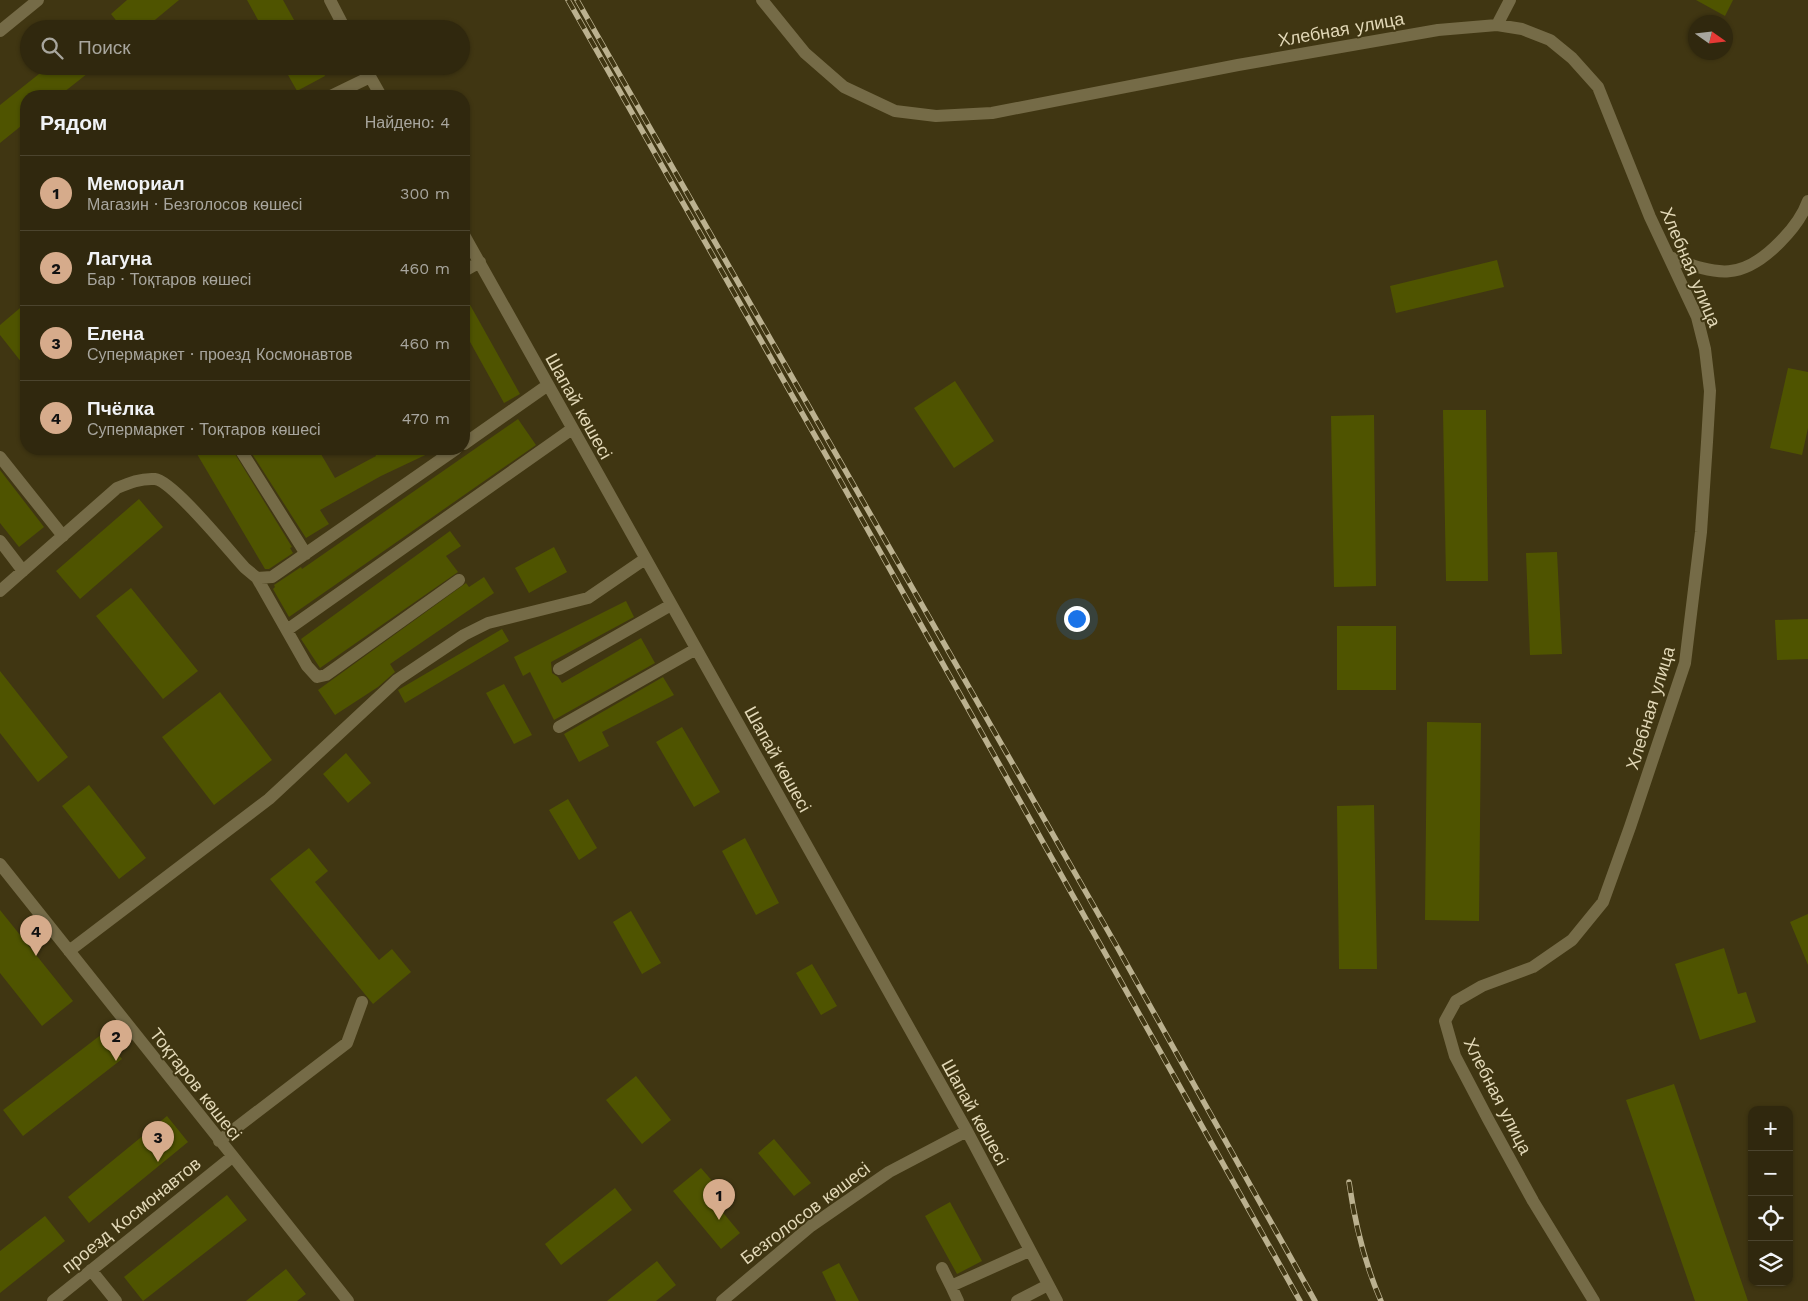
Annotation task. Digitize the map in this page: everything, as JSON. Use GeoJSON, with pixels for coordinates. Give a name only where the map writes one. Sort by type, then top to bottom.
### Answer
{"type":"FeatureCollection","features":[{"type":"Feature","properties":{"kind":"street"},"geometry":{"type":"LineString","coordinates":[[0,31],[38,0]]}},
{"type":"Feature","properties":{"kind":"street"},"geometry":{"type":"LineString","coordinates":[[330,0],[340,20]]}},
{"type":"Feature","properties":{"kind":"street","name":"Хлебная улица"},"geometry":{"type":"LineString","coordinates":[[762,0],[805,53],[844,87],[894,111],[936,116],[992,113],[1257,61],[1438,30],[1497,25],[1522,29],[1550,40],[1572,58],[1598,87],[1697,317],[1705,349],[1710,392],[1702,532],[1685,663],[1603,902],[1572,940],[1533,967],[1482,986],[1456,1001],[1445,1021],[1454,1056],[1533,1201],[1594,1301]]}},
{"type":"Feature","properties":{"kind":"street"},"geometry":{"type":"LineString","coordinates":[[1497,25],[1510,0]]}},
{"type":"Feature","properties":{"kind":"street"},"geometry":{"type":"LineString","coordinates":[[340,90],[362,75]]}},
{"type":"Feature","properties":{"kind":"street"},"geometry":{"type":"LineString","coordinates":[[369,75],[378,90]]}},
{"type":"Feature","properties":{"kind":"street"},"geometry":{"type":"LineString","coordinates":[[1670,257],[1693,267],[1721,272],[1739,272],[1764,258],[1788,234],[1808,201]]}},
{"type":"Feature","properties":{"kind":"street","name":"Шапай көшесі"},"geometry":{"type":"LineString","coordinates":[[470,246],[967,1131],[1057,1301]]}},
{"type":"Feature","properties":{"kind":"street"},"geometry":{"type":"LineString","coordinates":[[470,268],[480,262]]}},
{"type":"Feature","properties":{"kind":"street"},"geometry":{"type":"LineString","coordinates":[[470,440],[548,384]]}},
{"type":"Feature","properties":{"kind":"street"},"geometry":{"type":"LineString","coordinates":[[287,630],[572,429]]}},
{"type":"Feature","properties":{"kind":"street"},"geometry":{"type":"LineString","coordinates":[[244,455],[306,554]]}},
{"type":"Feature","properties":{"kind":"street"},"geometry":{"type":"LineString","coordinates":[[257,578],[272,577],[447,455]]}},
{"type":"Feature","properties":{"kind":"street"},"geometry":{"type":"LineString","coordinates":[[0,457],[63,536]]}},
{"type":"Feature","properties":{"kind":"street"},"geometry":{"type":"LineString","coordinates":[[0,591],[117,488],[140,480],[157,479],[179,496],[245,568],[257,578],[307,666],[317,676],[326,675],[459,580]]}},
{"type":"Feature","properties":{"kind":"street"},"geometry":{"type":"LineString","coordinates":[[0,541],[23,571]]}},
{"type":"Feature","properties":{"kind":"street"},"geometry":{"type":"LineString","coordinates":[[69,951],[269,799],[398,680],[464,636],[488,623],[588,598],[645,559]]}},
{"type":"Feature","properties":{"kind":"street"},"geometry":{"type":"LineString","coordinates":[[560,668],[671,605]]}},
{"type":"Feature","properties":{"kind":"street"},"geometry":{"type":"LineString","coordinates":[[559,727],[696,649]]}},
{"type":"Feature","properties":{"kind":"street","name":"Тоқтаров көшесі"},"geometry":{"type":"LineString","coordinates":[[0,864],[348,1301]]}},
{"type":"Feature","properties":{"kind":"street"},"geometry":{"type":"LineString","coordinates":[[219,1141],[347,1044],[362,1002]]}},
{"type":"Feature","properties":{"kind":"street","name":"Безголосов көшесі"},"geometry":{"type":"LineString","coordinates":[[722,1301],[819,1220],[889,1172],[967,1131]]}},
{"type":"Feature","properties":{"kind":"street","name":"проезд Космонавтов"},"geometry":{"type":"LineString","coordinates":[[53,1301],[232,1157]]}},
{"type":"Feature","properties":{"kind":"street"},"geometry":{"type":"LineString","coordinates":[[951,1286],[1029,1251]]}},
{"type":"Feature","properties":{"kind":"street"},"geometry":{"type":"LineString","coordinates":[[942,1268],[958,1301]]}},
{"type":"Feature","properties":{"kind":"street"},"geometry":{"type":"LineString","coordinates":[[91,1270],[116,1301]]}},
{"type":"Feature","properties":{"kind":"street"},"geometry":{"type":"LineString","coordinates":[[1016,1301],[1048,1284]]}},
{"type":"Feature","properties":{"kind":"building"},"geometry":{"type":"Polygon","coordinates":[[[127,0],[179,0],[155,20],[116,20],[111,14],[127,0]]]}},
{"type":"Feature","properties":{"kind":"building"},"geometry":{"type":"Polygon","coordinates":[[[247,0],[283,0],[294,20],[258,20],[247,0]]]}},
{"type":"Feature","properties":{"kind":"building"},"geometry":{"type":"Polygon","coordinates":[[[1696,0],[1733,0],[1726,15],[1696,0]]]}},
{"type":"Feature","properties":{"kind":"building"},"geometry":{"type":"Polygon","coordinates":[[[38,75],[86,75],[67,90],[20,90],[20,127],[0,143],[0,105],[38,75]]]}},
{"type":"Feature","properties":{"kind":"building"},"geometry":{"type":"Polygon","coordinates":[[[288,75],[324,75],[299,90],[296,90],[288,75]]]}},
{"type":"Feature","properties":{"kind":"building"},"geometry":{"type":"Polygon","coordinates":[[[1497,260],[1504,287],[1396,313],[1390,286],[1497,260]]]}},
{"type":"Feature","properties":{"kind":"building"},"geometry":{"type":"Polygon","coordinates":[[[470,305],[520,394],[504,403],[470,342],[470,305]]]}},
{"type":"Feature","properties":{"kind":"building"},"geometry":{"type":"Polygon","coordinates":[[[20,308],[20,360],[0,335],[0,325],[20,308]]]}},
{"type":"Feature","properties":{"kind":"building"},"geometry":{"type":"Polygon","coordinates":[[[1788,368],[1808,372],[1808,428],[1802,455],[1770,448],[1788,368]]]}},
{"type":"Feature","properties":{"kind":"building"},"geometry":{"type":"Polygon","coordinates":[[[955,381],[994,441],[954,468],[914,408],[955,381]]]}},
{"type":"Feature","properties":{"kind":"building"},"geometry":{"type":"Polygon","coordinates":[[[1443,410],[1486,410],[1488,581],[1446,581],[1443,410]]]}},
{"type":"Feature","properties":{"kind":"building"},"geometry":{"type":"Polygon","coordinates":[[[1374,415],[1376,586],[1334,587],[1331,416],[1374,415]]]}},
{"type":"Feature","properties":{"kind":"building"},"geometry":{"type":"Polygon","coordinates":[[[518,419],[536,445],[289,617],[273,589],[274,585],[301,567],[302,569],[466,455],[470,455],[470,452],[518,419]]]}},
{"type":"Feature","properties":{"kind":"building"},"geometry":{"type":"Polygon","coordinates":[[[198,455],[236,455],[292,547],[290,548],[293,553],[269,569],[265,569],[198,455]]]}},
{"type":"Feature","properties":{"kind":"building"},"geometry":{"type":"Polygon","coordinates":[[[253,455],[322,455],[335,478],[376,455],[425,455],[381,476],[320,510],[329,524],[306,538],[253,455]]]}},
{"type":"Feature","properties":{"kind":"building"},"geometry":{"type":"Polygon","coordinates":[[[0,470],[44,527],[19,547],[0,523],[0,470]]]}},
{"type":"Feature","properties":{"kind":"building"},"geometry":{"type":"Polygon","coordinates":[[[139,499],[163,527],[80,599],[56,571],[139,499]]]}},
{"type":"Feature","properties":{"kind":"building"},"geometry":{"type":"Polygon","coordinates":[[[450,531],[461,546],[446,556],[458,572],[320,668],[301,639],[450,531]]]}},
{"type":"Feature","properties":{"kind":"building"},"geometry":{"type":"Polygon","coordinates":[[[554,547],[567,572],[529,593],[515,568],[554,547]]]}},
{"type":"Feature","properties":{"kind":"building"},"geometry":{"type":"Polygon","coordinates":[[[1557,552],[1562,654],[1530,655],[1526,553],[1557,552]]]}},
{"type":"Feature","properties":{"kind":"building"},"geometry":{"type":"Polygon","coordinates":[[[484,577],[494,593],[390,664],[395,672],[378,687],[335,715],[318,690],[466,583],[469,587],[484,577]]]}},
{"type":"Feature","properties":{"kind":"building"},"geometry":{"type":"Polygon","coordinates":[[[131,588],[198,671],[163,699],[96,616],[131,588]]]}},
{"type":"Feature","properties":{"kind":"building"},"geometry":{"type":"Polygon","coordinates":[[[626,601],[634,617],[551,662],[552,673],[562,683],[641,638],[655,663],[554,720],[530,672],[523,676],[514,657],[626,601]]]}},
{"type":"Feature","properties":{"kind":"building"},"geometry":{"type":"Polygon","coordinates":[[[1808,619],[1808,659],[1777,660],[1775,620],[1808,619]]]}},
{"type":"Feature","properties":{"kind":"building"},"geometry":{"type":"Polygon","coordinates":[[[1337,626],[1396,626],[1396,690],[1337,690],[1337,626]]]}},
{"type":"Feature","properties":{"kind":"building"},"geometry":{"type":"Polygon","coordinates":[[[502,629],[509,641],[405,703],[398,690],[502,629]]]}},
{"type":"Feature","properties":{"kind":"building"},"geometry":{"type":"Polygon","coordinates":[[[0,671],[68,757],[38,782],[0,733],[0,671]]]}},
{"type":"Feature","properties":{"kind":"building"},"geometry":{"type":"Polygon","coordinates":[[[663,677],[674,695],[602,732],[609,746],[579,762],[564,734],[663,677]]]}},
{"type":"Feature","properties":{"kind":"building"},"geometry":{"type":"Polygon","coordinates":[[[504,684],[532,735],[514,744],[486,693],[504,684]]]}},
{"type":"Feature","properties":{"kind":"building"},"geometry":{"type":"Polygon","coordinates":[[[220,692],[272,760],[214,805],[162,737],[220,692]]]}},
{"type":"Feature","properties":{"kind":"building"},"geometry":{"type":"Polygon","coordinates":[[[1427,722],[1481,723],[1479,921],[1425,920],[1427,722]]]}},
{"type":"Feature","properties":{"kind":"building"},"geometry":{"type":"Polygon","coordinates":[[[682,727],[720,792],[694,807],[656,742],[682,727]]]}},
{"type":"Feature","properties":{"kind":"building"},"geometry":{"type":"Polygon","coordinates":[[[346,753],[371,783],[348,803],[323,774],[346,753]]]}},
{"type":"Feature","properties":{"kind":"building"},"geometry":{"type":"Polygon","coordinates":[[[89,785],[146,858],[119,879],[62,806],[89,785]]]}},
{"type":"Feature","properties":{"kind":"building"},"geometry":{"type":"Polygon","coordinates":[[[568,799],[597,848],[579,860],[549,810],[568,799]]]}},
{"type":"Feature","properties":{"kind":"building"},"geometry":{"type":"Polygon","coordinates":[[[1374,805],[1377,969],[1339,969],[1337,806],[1374,805]]]}},
{"type":"Feature","properties":{"kind":"building"},"geometry":{"type":"Polygon","coordinates":[[[745,838],[779,903],[756,915],[722,851],[745,838]]]}},
{"type":"Feature","properties":{"kind":"building"},"geometry":{"type":"Polygon","coordinates":[[[309,848],[328,871],[315,882],[379,960],[392,949],[411,972],[373,1004],[270,879],[309,848]]]}},
{"type":"Feature","properties":{"kind":"building"},"geometry":{"type":"Polygon","coordinates":[[[0,910],[73,1001],[42,1026],[0,973],[0,910]]]}},
{"type":"Feature","properties":{"kind":"building"},"geometry":{"type":"Polygon","coordinates":[[[631,911],[661,963],[642,974],[613,922],[631,911]]]}},
{"type":"Feature","properties":{"kind":"building"},"geometry":{"type":"Polygon","coordinates":[[[1808,914],[1808,965],[1790,922],[1808,914]]]}},
{"type":"Feature","properties":{"kind":"building"},"geometry":{"type":"Polygon","coordinates":[[[1724,948],[1738,994],[1746,992],[1756,1022],[1700,1040],[1675,964],[1724,948]]]}},
{"type":"Feature","properties":{"kind":"building"},"geometry":{"type":"Polygon","coordinates":[[[812,964],[837,1006],[821,1015],[796,973],[812,964]]]}},
{"type":"Feature","properties":{"kind":"building"},"geometry":{"type":"Polygon","coordinates":[[[102,1034],[122,1059],[23,1136],[3,1110],[102,1034]]]}},
{"type":"Feature","properties":{"kind":"building"},"geometry":{"type":"Polygon","coordinates":[[[636,1076],[671,1120],[642,1144],[606,1100],[636,1076]]]}},
{"type":"Feature","properties":{"kind":"building"},"geometry":{"type":"Polygon","coordinates":[[[1674,1084],[1748,1301],[1695,1301],[1626,1100],[1674,1084]]]}},
{"type":"Feature","properties":{"kind":"building"},"geometry":{"type":"Polygon","coordinates":[[[167,1116],[188,1142],[89,1223],[68,1197],[167,1116]]]}},
{"type":"Feature","properties":{"kind":"building"},"geometry":{"type":"Polygon","coordinates":[[[774,1139],[811,1183],[794,1196],[758,1153],[774,1139]]]}},
{"type":"Feature","properties":{"kind":"building"},"geometry":{"type":"Polygon","coordinates":[[[701,1168],[714,1183],[705,1191],[740,1233],[721,1249],[673,1191],[701,1168]]]}},
{"type":"Feature","properties":{"kind":"building"},"geometry":{"type":"Polygon","coordinates":[[[615,1188],[632,1210],[561,1265],[545,1244],[615,1188]]]}},
{"type":"Feature","properties":{"kind":"building"},"geometry":{"type":"Polygon","coordinates":[[[227,1195],[247,1220],[143,1301],[124,1277],[227,1195]]]}},
{"type":"Feature","properties":{"kind":"building"},"geometry":{"type":"Polygon","coordinates":[[[950,1202],[982,1261],[957,1274],[925,1216],[950,1202]]]}},
{"type":"Feature","properties":{"kind":"building"},"geometry":{"type":"Polygon","coordinates":[[[45,1216],[65,1241],[0,1293],[0,1251],[45,1216]]]}},
{"type":"Feature","properties":{"kind":"building"},"geometry":{"type":"Polygon","coordinates":[[[657,1261],[676,1285],[656,1301],[607,1301],[657,1261]]]}},
{"type":"Feature","properties":{"kind":"building"},"geometry":{"type":"Polygon","coordinates":[[[839,1263],[859,1301],[836,1301],[822,1272],[839,1263]]]}},
{"type":"Feature","properties":{"kind":"building"},"geometry":{"type":"Polygon","coordinates":[[[286,1269],[306,1294],[297,1301],[246,1301],[286,1269]]]}},
{"type":"Feature","properties":{"kind":"railway"},"geometry":{"type":"LineString","coordinates":[[568,0],[827,457],[1300,1301]]}},
{"type":"Feature","properties":{"kind":"railway"},"geometry":{"type":"LineString","coordinates":[[577,0],[1116,945],[1315,1301]]}},
{"type":"Feature","properties":{"kind":"railway"},"geometry":{"type":"LineString","coordinates":[[1349,1182],[1361,1243],[1381,1301]]}},
{"type":"Feature","properties":{"kind":"place","name":"Пчёлка"},"geometry":{"type":"Point","coordinates":[36,956]}},
{"type":"Feature","properties":{"kind":"place","name":"Лагуна"},"geometry":{"type":"Point","coordinates":[116,1061]}},
{"type":"Feature","properties":{"kind":"place","name":"Елена"},"geometry":{"type":"Point","coordinates":[158,1162]}},
{"type":"Feature","properties":{"kind":"place","name":"Мемориал"},"geometry":{"type":"Point","coordinates":[719,1220]}}]}
